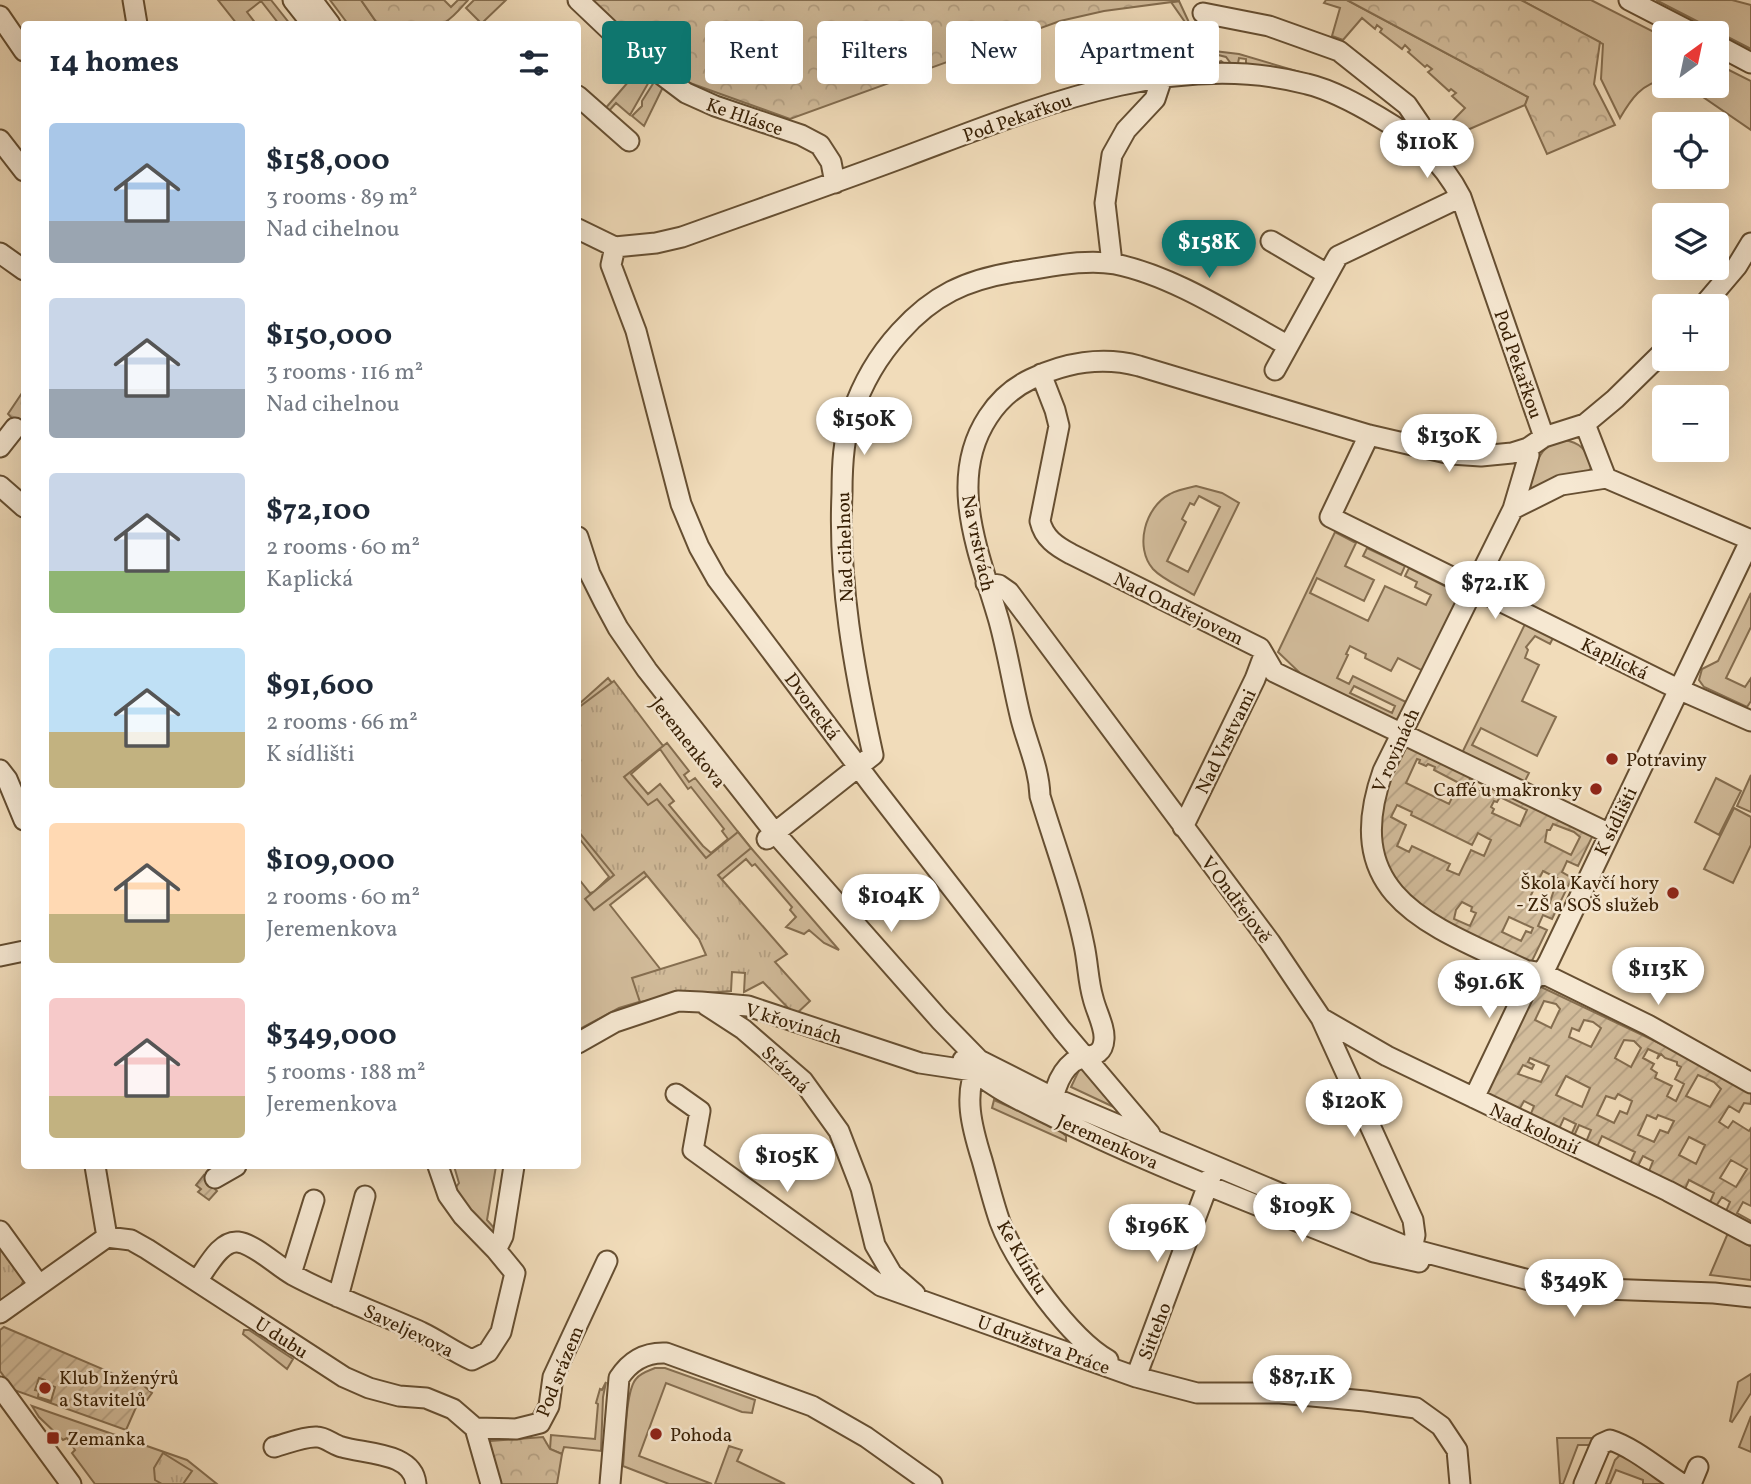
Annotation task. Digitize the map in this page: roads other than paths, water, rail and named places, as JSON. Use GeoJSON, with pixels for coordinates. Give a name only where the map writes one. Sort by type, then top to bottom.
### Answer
{"type":"FeatureCollection","features":[{"type":"Feature","properties":{"kind":"street"},"geometry":{"type":"LineString","coordinates":[[133,0],[136,21]]}},
{"type":"Feature","properties":{"kind":"street"},"geometry":{"type":"LineString","coordinates":[[293,0],[310,21]]}},
{"type":"Feature","properties":{"kind":"street"},"geometry":{"type":"LineString","coordinates":[[312,0],[328,21]]}},
{"type":"Feature","properties":{"kind":"street","name":"Ke Hlásce"},"geometry":{"type":"LineString","coordinates":[[578,0],[638,57],[686,93],[820,145],[831,162],[835,183]]}},
{"type":"Feature","properties":{"kind":"street"},"geometry":{"type":"LineString","coordinates":[[1629,0],[1670,21]]}},
{"type":"Feature","properties":{"kind":"street","name":"Pod Pekařkou"},"geometry":{"type":"LineString","coordinates":[[1203,13],[1269,26],[1334,48],[1407,106],[1420,124],[1419,143]]}},
{"type":"Feature","properties":{"kind":"street"},"geometry":{"type":"LineString","coordinates":[[0,16],[21,47]]}},
{"type":"Feature","properties":{"kind":"street"},"geometry":{"type":"LineString","coordinates":[[1729,51],[1751,63]]}},
{"type":"Feature","properties":{"kind":"street","name":"Pod Pekařkou"},"geometry":{"type":"LineString","coordinates":[[1219,74],[1264,75],[1309,84],[1356,104],[1419,143],[1445,170],[1461,197],[1536,442]]}},
{"type":"Feature","properties":{"kind":"street","name":"Pod Pekařkou"},"geometry":{"type":"LineString","coordinates":[[615,247],[682,237],[1058,100],[1134,84]]}},
{"type":"Feature","properties":{"kind":"street"},"geometry":{"type":"LineString","coordinates":[[1112,263],[1105,203],[1112,155],[1126,130],[1155,99],[1160,84]]}},
{"type":"Feature","properties":{"kind":"street"},"geometry":{"type":"LineString","coordinates":[[581,100],[629,141]]}},
{"type":"Feature","properties":{"kind":"street"},"geometry":{"type":"LineString","coordinates":[[0,140],[21,167]]}},
{"type":"Feature","properties":{"kind":"street"},"geometry":{"type":"LineString","coordinates":[[1275,370],[1338,256],[1461,197]]}},
{"type":"Feature","properties":{"kind":"street"},"geometry":{"type":"LineString","coordinates":[[581,230],[615,247]]}},
{"type":"Feature","properties":{"kind":"street"},"geometry":{"type":"LineString","coordinates":[[1271,242],[1327,274]]}},
{"type":"Feature","properties":{"kind":"street"},"geometry":{"type":"LineString","coordinates":[[1713,294],[1737,266],[1751,243]]}},
{"type":"Feature","properties":{"kind":"street","name":"Dvorecká"},"geometry":{"type":"LineString","coordinates":[[615,247],[611,265],[636,331],[667,458],[688,524],[717,579],[1054,1019],[1154,1139]]}},
{"type":"Feature","properties":{"kind":"street"},"geometry":{"type":"LineString","coordinates":[[0,253],[21,268]]}},
{"type":"Feature","properties":{"kind":"street","name":"Nad cihelnou"},"geometry":{"type":"LineString","coordinates":[[859,767],[873,755],[845,608],[842,468],[851,415],[887,345],[911,320],[933,300],[961,285],[992,276],[1080,264],[1112,263],[1142,272],[1193,294],[1287,345]]}},
{"type":"Feature","properties":{"kind":"street","name":"Na vrstvách"},"geometry":{"type":"LineString","coordinates":[[1052,1097],[1070,1064],[1080,1058],[1097,1054],[1102,1049],[1105,1038],[1092,997],[1084,945],[1040,796],[1040,778],[1022,722],[1005,643],[986,583],[967,492],[971,456],[984,424],[1001,399],[1016,387],[1041,374],[1093,361],[1127,363],[1369,435],[1451,454],[1496,455],[1536,442]]}},
{"type":"Feature","properties":{"kind":"street"},"geometry":{"type":"LineString","coordinates":[[1536,442],[1584,424],[1615,399],[1652,363]]}},
{"type":"Feature","properties":{"kind":"street","name":"Nad Ondřejovem"},"geometry":{"type":"LineString","coordinates":[[1041,374],[1059,426],[1040,521],[1047,537],[1071,554],[1260,648],[1274,671],[1608,832]]}},
{"type":"Feature","properties":{"kind":"street"},"geometry":{"type":"LineString","coordinates":[[1584,424],[1606,478]]}},
{"type":"Feature","properties":{"kind":"street"},"geometry":{"type":"LineString","coordinates":[[0,447],[15,428]]}},
{"type":"Feature","properties":{"kind":"street","name":"Kaplická"},"geometry":{"type":"LineString","coordinates":[[1369,435],[1330,517],[1678,689],[1751,721]]}},
{"type":"Feature","properties":{"kind":"street","name":"V rovinách"},"geometry":{"type":"LineString","coordinates":[[1536,442],[1528,458],[1513,509],[1376,790],[1370,823],[1375,860],[1390,888],[1406,907],[1429,924],[1525,970],[1542,973],[1648,1025],[1751,1083]]}},
{"type":"Feature","properties":{"kind":"street"},"geometry":{"type":"LineString","coordinates":[[1513,509],[1562,485],[1606,478],[1751,540]]}},
{"type":"Feature","properties":{"kind":"street"},"geometry":{"type":"LineString","coordinates":[[0,486],[21,504]]}},
{"type":"Feature","properties":{"kind":"street","name":"K sídlišti"},"geometry":{"type":"LineString","coordinates":[[1474,1098],[1530,983],[1542,973],[1751,540]]}},
{"type":"Feature","properties":{"kind":"street","name":"Jeremenkova"},"geometry":{"type":"LineString","coordinates":[[581,546],[590,575],[642,673]]}},
{"type":"Feature","properties":{"kind":"street","name":"Jeremenkova"},"geometry":{"type":"LineString","coordinates":[[581,578],[593,608],[642,673],[777,832],[932,1028],[1004,1093],[1098,1139],[1212,1175],[1411,1254],[1526,1291],[1575,1298],[1712,1303],[1751,1309]]}},
{"type":"Feature","properties":{"kind":"street","name":"V Ondřejově"},"geometry":{"type":"LineString","coordinates":[[986,583],[1009,592],[1270,942],[1321,1018],[1413,1220],[1415,1231],[1411,1254]]}},
{"type":"Feature","properties":{"kind":"street","name":"Nad Vrstvami"},"geometry":{"type":"LineString","coordinates":[[1184,827],[1264,655]]}},
{"type":"Feature","properties":{"kind":"street"},"geometry":{"type":"LineString","coordinates":[[777,832],[859,767]]}},
{"type":"Feature","properties":{"kind":"street"},"geometry":{"type":"LineString","coordinates":[[0,769],[7,779],[14,811]]}},
{"type":"Feature","properties":{"kind":"street"},"geometry":{"type":"LineString","coordinates":[[0,956],[21,952]]}},
{"type":"Feature","properties":{"kind":"street","name":"V křovinách"},"geometry":{"type":"LineString","coordinates":[[581,1041],[615,1022],[678,1001],[701,1002],[748,1006],[920,1063],[976,1066]]}},
{"type":"Feature","properties":{"kind":"street","name":"Srázná"},"geometry":{"type":"LineString","coordinates":[[701,1002],[743,1029],[803,1081],[839,1131],[861,1188],[875,1245],[892,1274],[924,1301]]}},
{"type":"Feature","properties":{"kind":"street","name":"Nad kolonií"},"geometry":{"type":"LineString","coordinates":[[1321,1018],[1387,1056],[1668,1191],[1751,1235]]}},
{"type":"Feature","properties":{"kind":"street","name":"Jeremenkova"},"geometry":{"type":"LineString","coordinates":[[976,1066],[1154,1139],[1212,1175]]}},
{"type":"Feature","properties":{"kind":"street","name":"Ke Klínku"},"geometry":{"type":"LineString","coordinates":[[976,1066],[969,1093],[974,1128],[1001,1224],[1032,1280],[1074,1334],[1097,1354],[1136,1377]]}},
{"type":"Feature","properties":{"kind":"street","name":"U družstva Práce"},"geometry":{"type":"LineString","coordinates":[[676,1094],[700,1111],[693,1150],[881,1286],[1136,1377],[1197,1393],[1280,1393],[1416,1408],[1441,1426],[1457,1450],[1460,1484]]}},
{"type":"Feature","properties":{"kind":"street"},"geometry":{"type":"LineString","coordinates":[[1052,1097],[1052,1108],[1058,1118]]}},
{"type":"Feature","properties":{"kind":"street"},"geometry":{"type":"LineString","coordinates":[[0,1313],[107,1237],[96,1169]]}},
{"type":"Feature","properties":{"kind":"street"},"geometry":{"type":"LineString","coordinates":[[215,1178],[231,1169]]}},
{"type":"Feature","properties":{"kind":"street"},"geometry":{"type":"LineString","coordinates":[[439,1169],[448,1195],[463,1216],[496,1251],[503,1236],[514,1169]]}},
{"type":"Feature","properties":{"kind":"street","name":"Sitteho"},"geometry":{"type":"LineString","coordinates":[[1136,1377],[1212,1175]]}},
{"type":"Feature","properties":{"kind":"street"},"geometry":{"type":"LineString","coordinates":[[338,1297],[365,1196]]}},
{"type":"Feature","properties":{"kind":"street"},"geometry":{"type":"LineString","coordinates":[[291,1274],[314,1200]]}},
{"type":"Feature","properties":{"kind":"street"},"geometry":{"type":"LineString","coordinates":[[0,1231],[39,1285]]}},
{"type":"Feature","properties":{"kind":"street","name":"U dubu"},"geometry":{"type":"LineString","coordinates":[[107,1237],[131,1240],[344,1377],[369,1388],[426,1398],[453,1409],[475,1429]]}},
{"type":"Feature","properties":{"kind":"street","name":"Saveljevova"},"geometry":{"type":"LineString","coordinates":[[197,1281],[221,1249],[238,1242],[248,1245],[291,1274],[425,1334],[472,1360],[488,1352],[500,1332],[515,1273],[496,1251]]}},
{"type":"Feature","properties":{"kind":"street","name":"Jeremenkova"},"geometry":{"type":"LineString","coordinates":[[1411,1254],[1577,1288],[1751,1297]]}},
{"type":"Feature","properties":{"kind":"street","name":"Pod srázem"},"geometry":{"type":"LineString","coordinates":[[475,1429],[516,1429],[540,1423],[549,1406],[553,1377],[607,1261]]}},
{"type":"Feature","properties":{"kind":"street"},"geometry":{"type":"LineString","coordinates":[[610,1484],[619,1378],[627,1366],[654,1352],[666,1353],[812,1406],[866,1437],[932,1484]]}},
{"type":"Feature","properties":{"kind":"street"},"geometry":{"type":"LineString","coordinates":[[3,1394],[71,1484]]}},
{"type":"Feature","properties":{"kind":"street"},"geometry":{"type":"LineString","coordinates":[[475,1429],[491,1484]]}},
{"type":"Feature","properties":{"kind":"street"},"geometry":{"type":"LineString","coordinates":[[274,1447],[317,1437],[343,1448],[386,1455],[408,1467],[416,1478],[416,1484]]}},
{"type":"Feature","properties":{"kind":"street"},"geometry":{"type":"LineString","coordinates":[[1584,1484],[1601,1444],[1610,1440],[1626,1444],[1682,1484]]}},
{"type":"Feature","properties":{"kind":"place","name":"Potraviny"},"geometry":{"type":"Point","coordinates":[1612,759]}},
{"type":"Feature","properties":{"kind":"place","name":"Caffé u makronky"},"geometry":{"type":"Point","coordinates":[1596,789]}},
{"type":"Feature","properties":{"kind":"place","name":"Škola Kavčí hory - ZŠ a SOŠ služeb"},"geometry":{"type":"Point","coordinates":[1673,893]}},
{"type":"Feature","properties":{"kind":"place","name":"Klub Inženýrů a Stavitelů"},"geometry":{"type":"Point","coordinates":[45,1388]}},
{"type":"Feature","properties":{"kind":"place","name":"Pohoda"},"geometry":{"type":"Point","coordinates":[656,1434]}},
{"type":"Feature","properties":{"kind":"place","name":"Zemanka"},"geometry":{"type":"Point","coordinates":[53,1438]}}]}
